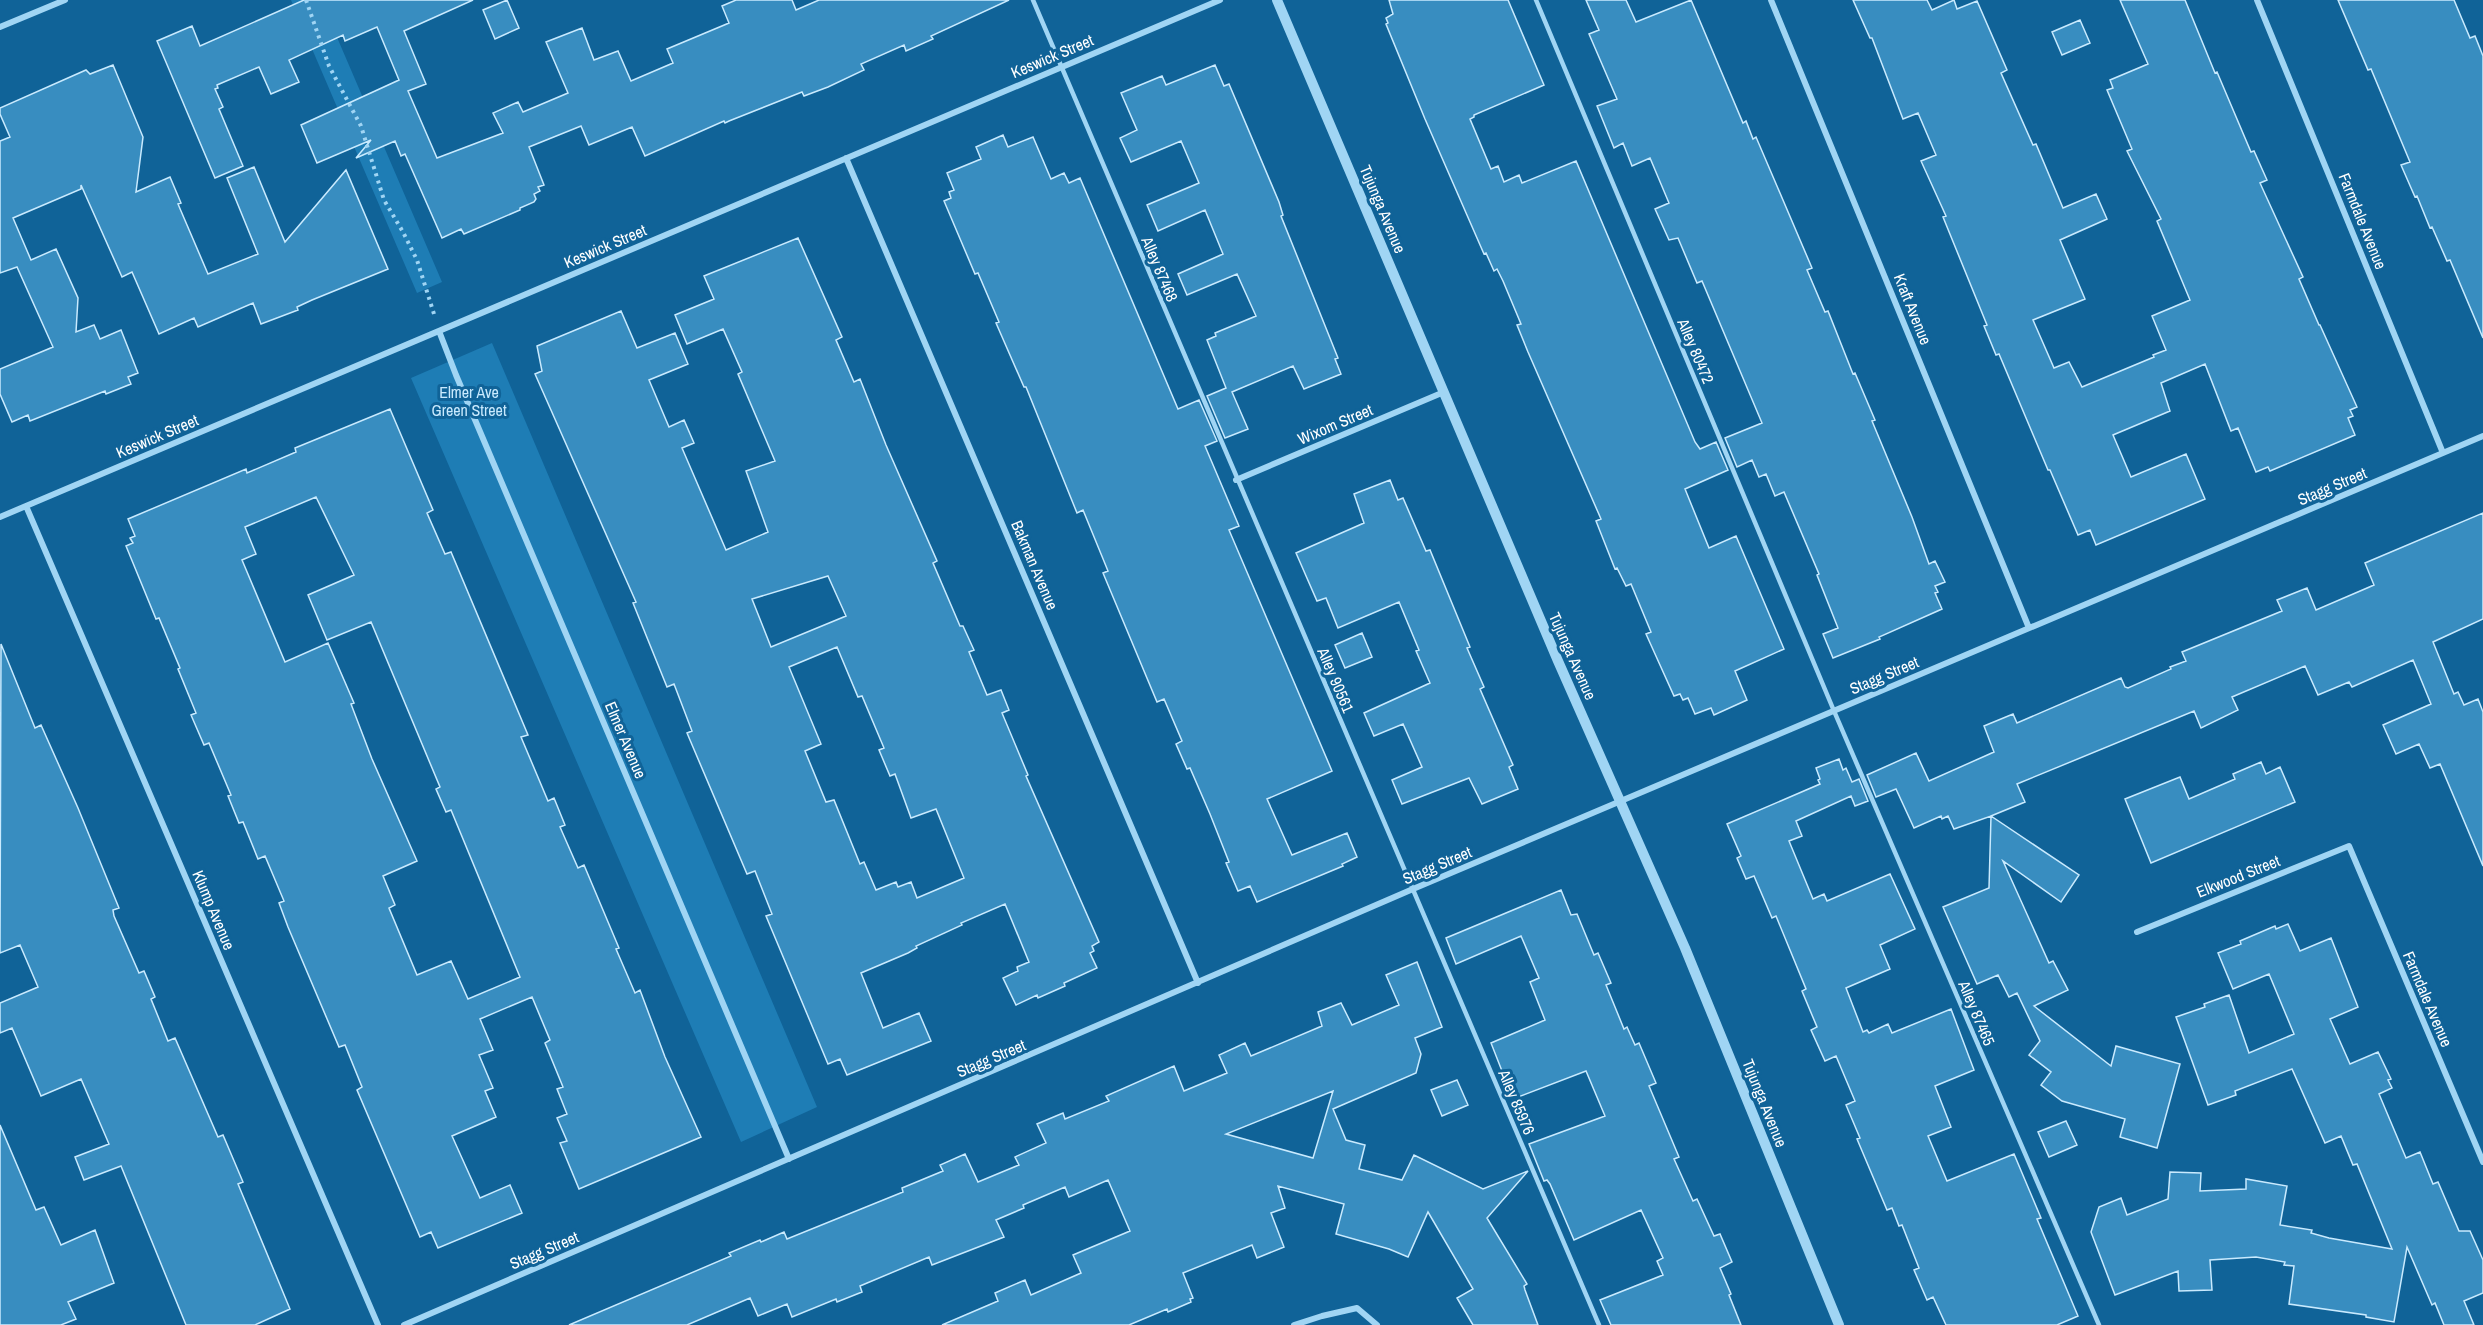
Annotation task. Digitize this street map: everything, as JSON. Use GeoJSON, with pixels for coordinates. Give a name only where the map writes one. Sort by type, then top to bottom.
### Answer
{"type":"FeatureCollection","features":[{"type":"Feature","properties":{"kind":"street"},"geometry":{"type":"LineString","coordinates":[[0,27],[65,0]]}},
{"type":"Feature","properties":{"kind":"street","name":"Keswick Street"},"geometry":{"type":"LineString","coordinates":[[0,517],[1220,0]]}},
{"type":"Feature","properties":{"kind":"street","name":"Tujunga Avenue"},"geometry":{"type":"LineString","coordinates":[[1277,0],[1558,661],[1685,948],[1839,1325]]}},
{"type":"Feature","properties":{"kind":"street","name":"Kraft Avenue"},"geometry":{"type":"LineString","coordinates":[[1771,0],[2029,628]]}},
{"type":"Feature","properties":{"kind":"street","name":"Farmdale Avenue"},"geometry":{"type":"LineString","coordinates":[[2257,0],[2443,453]]}},
{"type":"Feature","properties":{"kind":"street","name":"Bakman Avenue"},"geometry":{"type":"LineString","coordinates":[[846,158],[1198,983]]}},
{"type":"Feature","properties":{"kind":"street","name":"Elmer Avenue"},"geometry":{"type":"LineString","coordinates":[[439,331],[789,1159]]}},
{"type":"Feature","properties":{"kind":"street","name":"Wixom Street"},"geometry":{"type":"LineString","coordinates":[[1236,480],[1444,392]]}},
{"type":"Feature","properties":{"kind":"street","name":"Stagg Street"},"geometry":{"type":"LineString","coordinates":[[404,1325],[1413,889],[2483,436]]}},
{"type":"Feature","properties":{"kind":"street","name":"Klump Avenue"},"geometry":{"type":"LineString","coordinates":[[26,506],[378,1325]]}},
{"type":"Feature","properties":{"kind":"street","name":"Farmdale Avenue"},"geometry":{"type":"LineString","coordinates":[[2349,846],[2483,1162]]}},
{"type":"Feature","properties":{"kind":"street","name":"Elkwood Street"},"geometry":{"type":"LineString","coordinates":[[2137,932],[2349,846]]}},
{"type":"Feature","properties":{"kind":"street"},"geometry":{"type":"LineString","coordinates":[[1294,1325],[1357,1308],[1377,1325]]}},
{"type":"Feature","properties":{"kind":"lane","name":"Alley 87468"},"geometry":{"type":"LineString","coordinates":[[1033,0],[1236,480]]}},
{"type":"Feature","properties":{"kind":"lane","name":"Alley 80472"},"geometry":{"type":"LineString","coordinates":[[1536,0],[1834,711]]}},
{"type":"Feature","properties":{"kind":"lane","name":"Alley 90561"},"geometry":{"type":"LineString","coordinates":[[1236,480],[1413,889]]}},
{"type":"Feature","properties":{"kind":"lane","name":"Alley 87465"},"geometry":{"type":"LineString","coordinates":[[1834,711],[2099,1325]]}},
{"type":"Feature","properties":{"kind":"lane","name":"Alley 85976"},"geometry":{"type":"LineString","coordinates":[[1413,889],[1599,1325]]}},
{"type":"Feature","properties":{"kind":"path"},"geometry":{"type":"LineString","coordinates":[[306,0],[329,66],[361,126],[384,200],[417,260],[439,331]]}},
{"type":"Feature","properties":{"kind":"green space"},"geometry":{"type":"Polygon","coordinates":[[[291,0],[321,0],[442,282],[417,293],[291,0]]]}},
{"type":"Feature","properties":{"kind":"green space","name":"Elmer Ave Green Street"},"geometry":{"type":"Polygon","coordinates":[[[492,343],[817,1107],[741,1142],[411,378],[492,343]]]}},
{"type":"Feature","properties":{"kind":"building"},"geometry":{"type":"Polygon","coordinates":[[[304,0],[473,0],[404,31],[426,84],[408,91],[437,158],[503,133],[493,113],[518,102],[523,112],[568,93],[546,42],[582,28],[594,60],[618,51],[631,81],[673,63],[667,49],[729,23],[722,6],[736,0],[792,0],[796,10],[819,0],[1009,0],[931,36],[933,39],[906,51],[904,45],[861,64],[864,70],[828,87],[804,96],[802,92],[725,123],[724,121],[645,156],[632,127],[589,145],[581,126],[529,147],[544,185],[538,187],[540,191],[534,194],[536,199],[534,202],[464,234],[461,229],[442,238],[405,154],[401,156],[395,141],[356,158],[371,140],[317,163],[301,125],[399,80],[377,27],[345,41],[343,35],[289,60],[299,82],[271,94],[259,67],[217,85],[218,88],[215,89],[223,107],[219,109],[243,166],[215,178],[157,41],[192,26],[200,46],[304,0]]]}},
{"type":"Feature","properties":{"kind":"building"},"geometry":{"type":"Polygon","coordinates":[[[507,0],[519,28],[495,39],[483,10],[507,0]]]}},
{"type":"Feature","properties":{"kind":"building"},"geometry":{"type":"Polygon","coordinates":[[[1389,0],[1508,0],[1544,85],[1474,115],[1470,119],[1491,169],[1498,166],[1504,182],[1519,175],[1522,183],[1576,161],[1695,442],[1700,449],[1716,442],[1728,470],[1685,489],[1709,548],[1736,536],[1784,649],[1735,671],[1747,700],[1714,715],[1711,708],[1695,714],[1688,698],[1683,700],[1680,694],[1674,696],[1646,634],[1651,632],[1631,584],[1626,586],[1617,568],[1615,569],[1596,521],[1601,519],[1528,352],[1517,325],[1521,324],[1503,281],[1497,269],[1494,271],[1486,253],[1484,254],[1386,24],[1388,23],[1386,18],[1393,14],[1389,0]]]}},
{"type":"Feature","properties":{"kind":"building"},"geometry":{"type":"Polygon","coordinates":[[[1586,0],[1626,0],[1636,22],[1691,0],[1743,123],[1746,121],[1753,139],[1756,137],[1812,268],[1807,270],[1825,312],[1828,311],[1853,374],[1855,373],[1875,420],[1872,421],[1929,564],[1935,561],[1945,582],[1935,586],[1938,592],[1935,593],[1942,609],[1879,637],[1880,639],[1833,658],[1823,634],[1838,628],[1817,575],[1819,574],[1784,492],[1775,496],[1766,474],[1759,477],[1752,460],[1737,467],[1725,438],[1762,423],[1702,281],[1697,283],[1678,238],[1669,240],[1655,209],[1669,203],[1650,158],[1632,166],[1623,143],[1614,148],[1597,106],[1617,99],[1589,34],[1599,30],[1586,0]]]}},
{"type":"Feature","properties":{"kind":"building"},"geometry":{"type":"Polygon","coordinates":[[[1853,0],[1927,0],[1932,10],[1954,0],[1957,9],[1977,1],[2007,70],[2001,73],[2033,145],[2036,144],[2063,208],[2096,194],[2107,219],[2060,240],[2085,299],[2033,320],[2054,368],[2069,362],[2082,387],[2166,350],[2152,316],[2190,300],[2157,221],[2161,219],[2127,151],[2132,149],[2107,90],[2113,88],[2110,80],[2148,64],[2120,0],[2185,0],[2215,73],[2217,72],[2251,152],[2254,151],[2267,180],[2260,183],[2303,277],[2299,279],[2357,407],[2350,410],[2353,416],[2348,418],[2355,435],[2270,471],[2268,467],[2256,472],[2238,428],[2231,431],[2205,364],[2161,383],[2170,411],[2113,435],[2131,477],[2186,454],[2205,499],[2096,545],[2090,530],[2078,535],[1999,354],[1996,355],[1984,326],[1987,325],[1943,217],[1946,216],[1921,161],[1936,155],[1918,113],[1903,119],[1872,38],[1853,0]]]}},
{"type":"Feature","properties":{"kind":"building"},"geometry":{"type":"Polygon","coordinates":[[[2338,0],[2454,0],[2470,38],[2475,36],[2483,56],[2483,338],[2450,260],[2447,261],[2401,165],[2410,162],[2371,69],[2368,70],[2338,0]]]}},
{"type":"Feature","properties":{"kind":"building"},"geometry":{"type":"Polygon","coordinates":[[[2080,20],[2090,43],[2062,55],[2052,32],[2080,20]]]}},
{"type":"Feature","properties":{"kind":"building"},"geometry":{"type":"Polygon","coordinates":[[[113,65],[143,137],[136,192],[170,177],[181,203],[178,204],[208,274],[258,254],[227,178],[254,167],[285,242],[346,170],[388,269],[312,300],[297,307],[298,310],[261,324],[253,303],[198,327],[194,318],[159,334],[132,272],[122,277],[81,185],[81,189],[13,218],[31,260],[56,249],[78,298],[76,332],[94,325],[100,339],[121,330],[138,373],[128,377],[131,384],[106,394],[105,391],[30,421],[28,415],[12,422],[0,394],[0,369],[53,347],[17,267],[0,273],[0,141],[10,137],[0,114],[0,108],[86,70],[90,74],[113,65]]]}},
{"type":"Feature","properties":{"kind":"building"},"geometry":{"type":"Polygon","coordinates":[[[1215,65],[1224,86],[1229,84],[1279,202],[1283,215],[1281,216],[1338,358],[1335,359],[1341,374],[1304,389],[1293,366],[1232,392],[1248,429],[1225,438],[1207,396],[1226,388],[1207,340],[1216,336],[1215,333],[1256,316],[1237,274],[1187,295],[1178,274],[1223,254],[1205,210],[1158,231],[1147,205],[1199,183],[1181,141],[1131,162],[1120,138],[1137,130],[1121,93],[1162,76],[1166,85],[1215,65]]]}},
{"type":"Feature","properties":{"kind":"building"},"geometry":{"type":"Polygon","coordinates":[[[1003,135],[1008,147],[1033,137],[1051,179],[1064,173],[1069,183],[1080,178],[1178,409],[1199,400],[1217,441],[1205,446],[1239,526],[1229,530],[1332,771],[1267,799],[1292,855],[1347,833],[1357,857],[1342,864],[1343,866],[1257,902],[1250,886],[1238,891],[1210,814],[1190,768],[1187,769],[1176,744],[1182,741],[1164,699],[1157,702],[1103,573],[1108,571],[1083,510],[1077,513],[1026,387],[1024,387],[996,323],[999,322],[978,273],[975,274],[944,201],[951,198],[949,192],[954,190],[947,173],[981,159],[976,147],[1003,135]]]}},
{"type":"Feature","properties":{"kind":"building"},"geometry":{"type":"Polygon","coordinates":[[[798,238],[842,337],[836,340],[854,382],[860,379],[937,561],[933,563],[960,626],[963,626],[974,650],[969,652],[987,695],[1001,690],[1009,710],[1002,713],[1028,775],[1026,776],[1099,942],[1092,946],[1094,951],[1090,953],[1097,968],[1064,983],[1065,986],[1016,1005],[1003,978],[1018,971],[1017,967],[1029,962],[1005,904],[961,923],[962,925],[916,946],[917,948],[908,953],[861,973],[883,1028],[919,1013],[931,1041],[847,1075],[840,1059],[828,1064],[766,916],[772,914],[755,871],[747,874],[687,733],[692,731],[674,684],[667,687],[633,603],[636,602],[535,374],[542,371],[537,346],[621,311],[637,348],[675,333],[688,364],[649,380],[669,427],[684,420],[694,443],[682,448],[726,550],[768,532],[746,471],[775,461],[738,374],[742,372],[723,329],[687,344],[675,315],[714,299],[704,276],[798,238]],[[828,576],[752,599],[771,647],[846,616],[828,576]],[[837,647],[789,667],[821,744],[805,751],[826,802],[834,800],[860,864],[864,862],[876,890],[896,882],[898,887],[911,882],[917,898],[964,878],[936,809],[911,818],[895,774],[890,776],[879,750],[884,748],[862,696],[858,697],[837,647]]]}},
{"type":"Feature","properties":{"kind":"building"},"geometry":{"type":"Polygon","coordinates":[[[390,409],[433,510],[427,513],[445,554],[451,552],[528,735],[521,737],[548,801],[554,798],[565,825],[560,827],[578,868],[584,865],[619,948],[616,949],[635,993],[640,990],[665,1057],[701,1137],[579,1189],[560,1143],[567,1141],[557,1118],[567,1114],[557,1089],[563,1087],[545,1043],[550,1040],[532,997],[480,1019],[493,1050],[479,1055],[493,1088],[485,1091],[496,1117],[452,1136],[480,1198],[510,1185],[522,1213],[438,1248],[431,1232],[420,1237],[357,1090],[362,1087],[345,1045],[339,1047],[288,927],[279,903],[284,901],[265,856],[258,859],[243,822],[239,823],[228,796],[231,795],[209,743],[204,745],[191,715],[196,713],[178,669],[180,668],[159,618],[156,619],[126,546],[133,543],[130,538],[135,536],[128,519],[246,469],[247,473],[296,452],[295,448],[390,409]],[[316,497],[245,527],[256,554],[242,560],[285,662],[328,643],[354,703],[351,704],[372,759],[417,861],[383,876],[395,905],[389,908],[417,975],[451,961],[468,999],[520,977],[451,810],[446,812],[436,789],[440,787],[371,622],[327,640],[308,595],[354,575],[316,497]]]}},
{"type":"Feature","properties":{"kind":"building"},"geometry":{"type":"Polygon","coordinates":[[[1390,480],[1398,500],[1403,498],[1426,551],[1430,550],[1470,647],[1467,648],[1484,687],[1480,689],[1513,765],[1509,767],[1518,789],[1482,804],[1469,778],[1402,804],[1392,780],[1422,767],[1403,724],[1374,736],[1364,713],[1430,683],[1399,602],[1338,628],[1326,598],[1317,601],[1296,553],[1364,523],[1354,494],[1390,480]]]}},
{"type":"Feature","properties":{"kind":"building"},"geometry":{"type":"Polygon","coordinates":[[[2483,513],[2483,619],[2433,642],[2454,694],[2458,692],[2464,705],[2478,699],[2483,712],[2483,866],[2440,764],[2430,768],[2419,744],[2396,754],[2383,725],[2431,704],[2413,660],[2352,687],[2349,682],[2318,695],[2305,666],[2232,697],[2238,710],[2201,728],[2194,711],[2017,784],[2025,802],[1954,829],[1948,816],[1942,819],[1941,816],[1914,828],[1896,789],[1876,797],[1867,775],[1916,753],[1929,781],[1994,752],[1984,726],[2013,714],[2017,723],[2121,678],[2125,687],[2128,688],[2186,661],[2182,652],[2282,611],[2277,600],[2307,588],[2316,610],[2374,585],[2365,563],[2483,513]]]}},
{"type":"Feature","properties":{"kind":"building"},"geometry":{"type":"Polygon","coordinates":[[[1362,633],[1372,657],[1345,668],[1335,645],[1362,633]]]}},
{"type":"Feature","properties":{"kind":"building"},"geometry":{"type":"Polygon","coordinates":[[[1,644],[35,728],[41,725],[78,808],[119,908],[113,910],[114,916],[139,973],[144,971],[155,997],[151,999],[168,1041],[175,1038],[218,1137],[223,1135],[243,1182],[238,1184],[290,1309],[255,1325],[186,1325],[121,1166],[84,1180],[75,1157],[109,1144],[81,1079],[41,1096],[12,1028],[0,1033],[0,1003],[38,987],[20,945],[0,953],[1,644]]]}},
{"type":"Feature","properties":{"kind":"building"},"geometry":{"type":"Polygon","coordinates":[[[1839,759],[1843,770],[1846,768],[1852,782],[1859,779],[1868,801],[1855,806],[1851,796],[1796,821],[1802,836],[1789,841],[1813,899],[1824,894],[1827,901],[1890,874],[1915,929],[1880,945],[1890,969],[1846,988],[1863,1032],[1867,1030],[1869,1033],[1888,1024],[1892,1033],[1951,1009],[1974,1070],[1935,1086],[1951,1127],[1928,1136],[1947,1181],[2014,1154],[2041,1218],[2037,1219],[2078,1316],[2057,1325],[1946,1325],[1933,1297],[1927,1300],[1914,1270],[1919,1268],[1902,1225],[1899,1226],[1892,1208],[1887,1210],[1857,1139],[1860,1138],[1846,1105],[1855,1101],[1836,1056],[1825,1061],[1811,1030],[1817,1027],[1802,991],[1806,989],[1776,916],[1772,918],[1754,876],[1746,879],[1737,858],[1741,856],[1727,824],[1820,784],[1816,768],[1839,759]]]}},
{"type":"Feature","properties":{"kind":"building"},"geometry":{"type":"Polygon","coordinates":[[[2261,762],[2266,774],[2280,767],[2295,802],[2151,863],[2125,799],[2180,777],[2189,799],[2235,779],[2233,774],[2261,762]]]}},
{"type":"Feature","properties":{"kind":"building"},"geometry":{"type":"Polygon","coordinates":[[[1991,816],[2079,875],[2061,902],[2003,861],[2049,963],[2053,961],[2068,990],[2034,1006],[2111,1066],[2116,1046],[2180,1064],[2157,1148],[2120,1137],[2125,1119],[2062,1101],[2041,1085],[2051,1072],[2029,1055],[2040,1041],[2017,993],[2009,997],[1998,975],[1977,984],[1943,907],[1989,888],[1991,816]]]}},
{"type":"Feature","properties":{"kind":"building"},"geometry":{"type":"Polygon","coordinates":[[[1561,890],[1571,915],[1577,914],[1594,955],[1598,953],[1611,983],[1606,985],[1624,1029],[1627,1027],[1635,1045],[1639,1043],[1656,1083],[1649,1086],[1679,1157],[1674,1159],[1693,1201],[1697,1199],[1714,1236],[1720,1234],[1732,1262],[1720,1268],[1741,1325],[1611,1325],[1600,1300],[1663,1275],[1657,1261],[1663,1258],[1641,1210],[1574,1240],[1550,1184],[1547,1180],[1544,1181],[1529,1144],[1605,1116],[1586,1071],[1513,1099],[1491,1043],[1545,1020],[1530,982],[1539,978],[1521,936],[1456,964],[1446,938],[1561,890]]]}},
{"type":"Feature","properties":{"kind":"building"},"geometry":{"type":"Polygon","coordinates":[[[2288,924],[2300,951],[2331,938],[2358,1007],[2330,1019],[2350,1064],[2378,1052],[2391,1079],[2388,1080],[2392,1088],[2379,1094],[2406,1158],[2420,1152],[2433,1184],[2438,1182],[2459,1231],[2470,1231],[2483,1260],[2483,1293],[2464,1301],[2474,1325],[2444,1325],[2435,1303],[2432,1305],[2407,1247],[2394,1322],[2366,1317],[2366,1315],[2289,1304],[2294,1266],[2284,1265],[2285,1262],[2256,1257],[2210,1260],[2212,1290],[2179,1291],[2178,1271],[2115,1295],[2091,1232],[2099,1207],[2121,1198],[2127,1215],[2168,1199],[2170,1172],[2201,1173],[2200,1191],[2246,1189],[2246,1179],[2287,1186],[2280,1225],[2312,1230],[2311,1233],[2329,1238],[2392,1249],[2357,1164],[2353,1165],[2341,1136],[2325,1143],[2292,1069],[2235,1091],[2236,1095],[2208,1105],[2176,1017],[2205,1007],[2204,1004],[2229,995],[2249,1053],[2294,1034],[2269,974],[2233,989],[2218,953],[2275,926],[2276,929],[2288,924]]]}},
{"type":"Feature","properties":{"kind":"building"},"geometry":{"type":"Polygon","coordinates":[[[1417,962],[1442,1027],[1415,1038],[1421,1054],[1416,1073],[1333,1109],[1346,1140],[1365,1145],[1359,1169],[1402,1180],[1414,1155],[1483,1189],[1528,1171],[1487,1218],[1527,1284],[1524,1286],[1525,1290],[1538,1325],[1473,1325],[1457,1298],[1473,1289],[1428,1212],[1408,1257],[1389,1249],[1336,1234],[1344,1204],[1278,1186],[1285,1208],[1271,1213],[1284,1247],[1257,1258],[1252,1245],[1183,1273],[1193,1298],[1190,1299],[1191,1302],[1168,1312],[1167,1309],[1129,1325],[942,1325],[998,1301],[995,1293],[1025,1280],[1031,1295],[1081,1273],[1073,1255],[1130,1231],[1108,1180],[1069,1197],[1065,1187],[1023,1205],[1024,1208],[996,1220],[1004,1237],[932,1265],[929,1257],[860,1286],[862,1292],[837,1302],[836,1299],[792,1317],[787,1304],[758,1316],[750,1298],[687,1325],[569,1325],[731,1256],[729,1253],[760,1240],[761,1242],[784,1232],[787,1239],[903,1192],[902,1188],[943,1171],[940,1165],[965,1154],[978,1182],[1019,1165],[1015,1157],[1046,1143],[1037,1124],[1063,1113],[1065,1119],[1109,1101],[1106,1096],[1174,1066],[1184,1091],[1227,1073],[1219,1055],[1245,1043],[1251,1056],[1322,1026],[1318,1012],[1341,1003],[1352,1025],[1399,1005],[1386,975],[1417,962]],[[1333,1091],[1226,1134],[1313,1158],[1333,1091]]]}},
{"type":"Feature","properties":{"kind":"building"},"geometry":{"type":"Polygon","coordinates":[[[1457,1080],[1468,1105],[1442,1116],[1431,1090],[1457,1080]]]}},
{"type":"Feature","properties":{"kind":"building"},"geometry":{"type":"Polygon","coordinates":[[[2066,1121],[2077,1145],[2049,1157],[2038,1132],[2066,1121]]]}},
{"type":"Feature","properties":{"kind":"building"},"geometry":{"type":"Polygon","coordinates":[[[0,1125],[36,1210],[44,1207],[61,1245],[95,1230],[114,1283],[68,1302],[76,1319],[61,1325],[0,1325],[0,1125]]]}}]}
